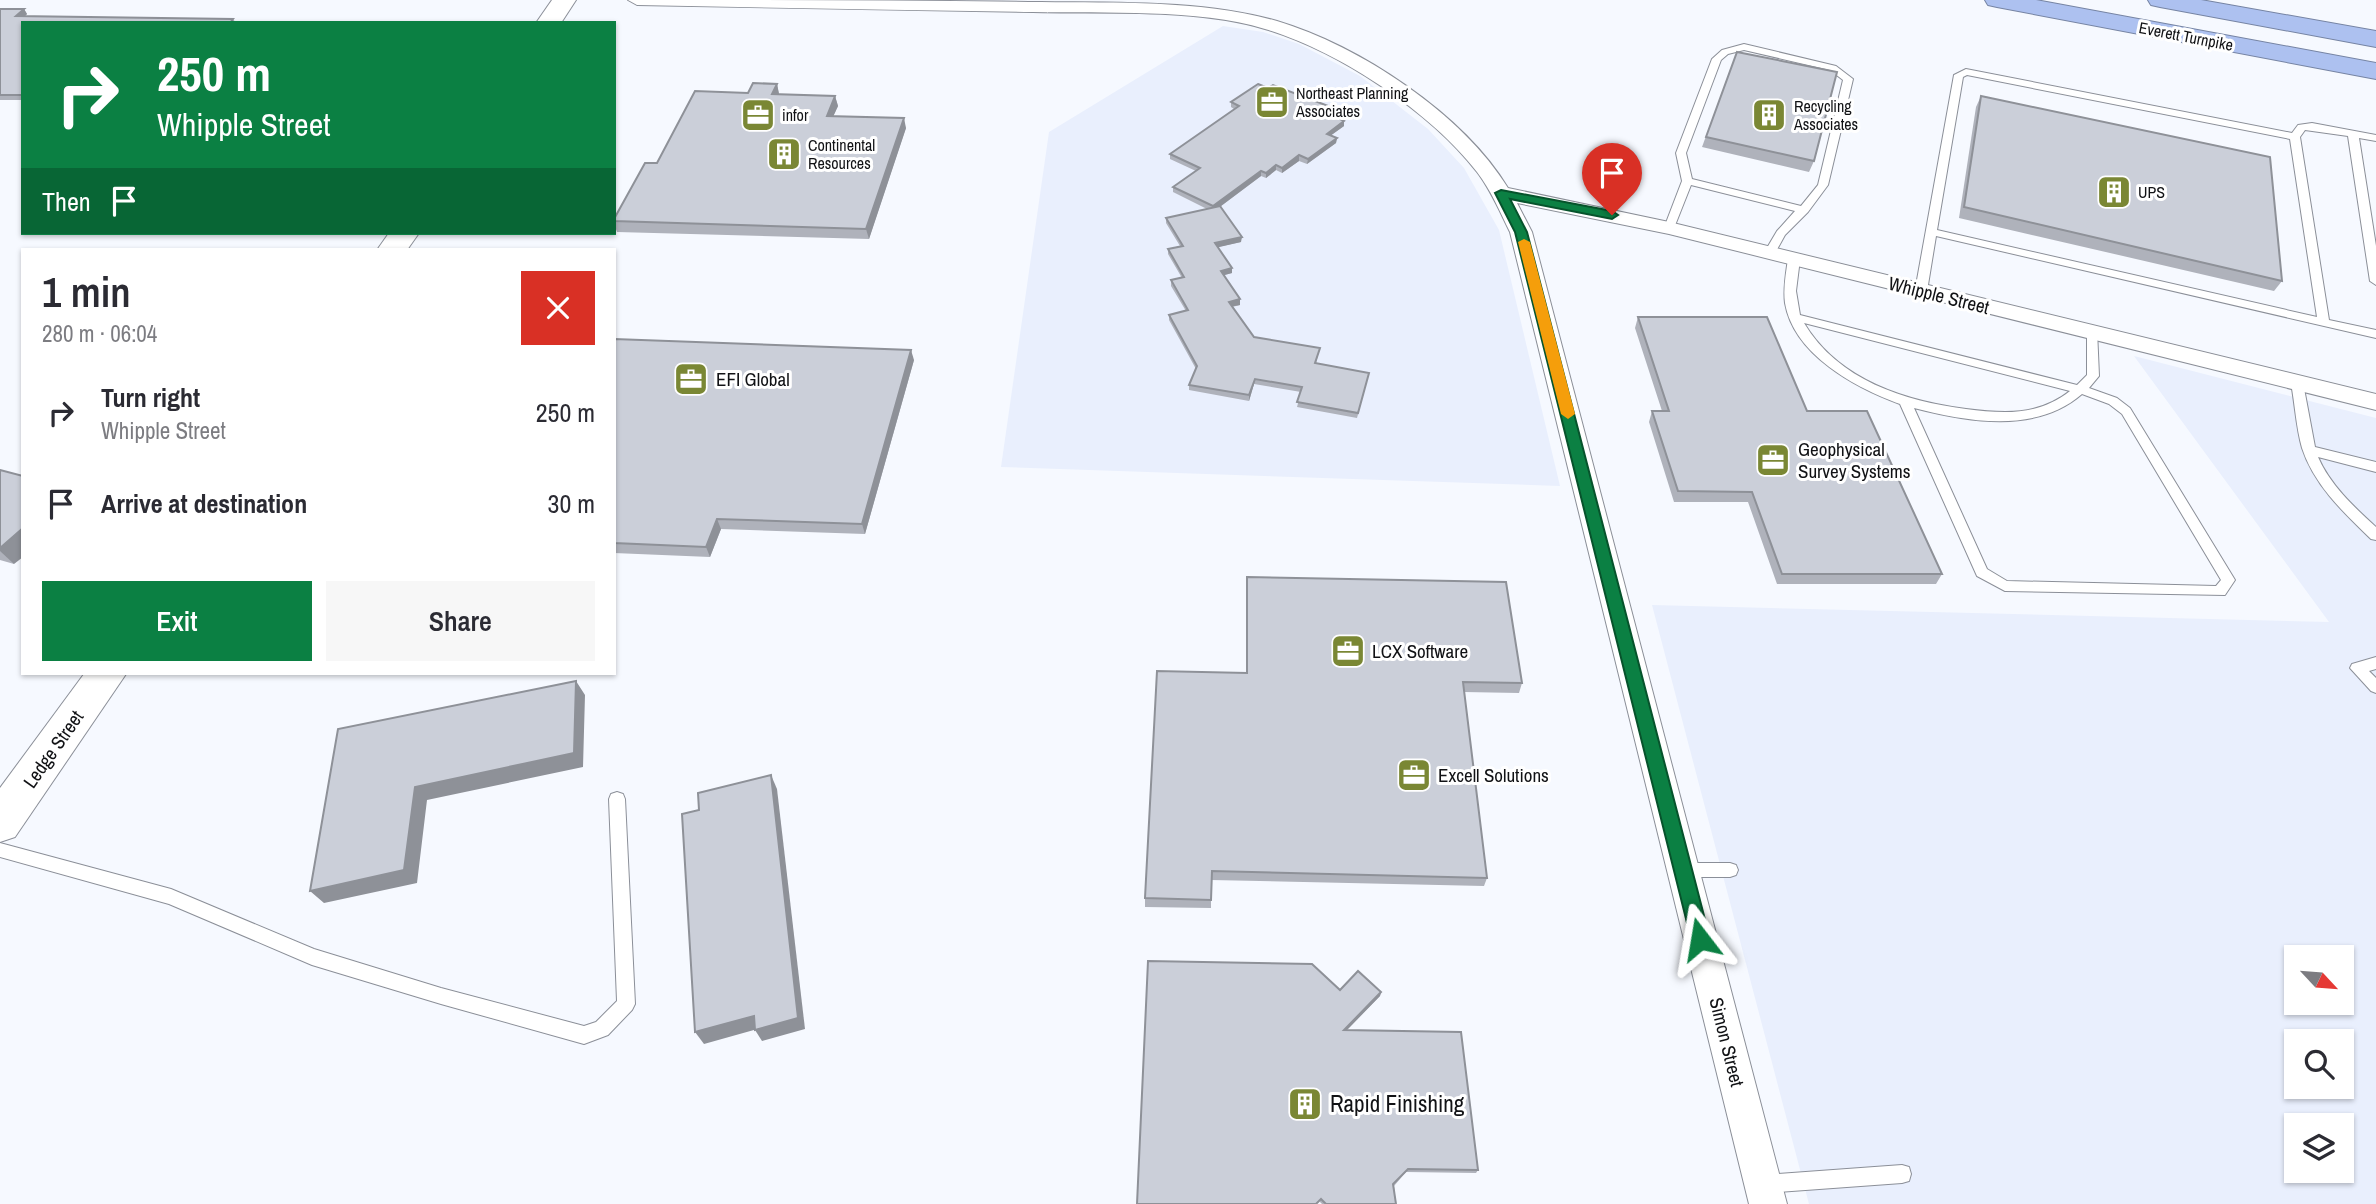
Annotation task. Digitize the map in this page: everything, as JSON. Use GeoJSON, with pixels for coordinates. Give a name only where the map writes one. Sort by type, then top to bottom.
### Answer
{"type":"FeatureCollection","features":[{"type":"Feature","properties":{"kind":"highway","name":"Everett Turnpike"},"geometry":{"type":"LineString","coordinates":[[1997,0],[2376,71]]}},
{"type":"Feature","properties":{"kind":"highway","name":"Everett Turnpike"},"geometry":{"type":"LineString","coordinates":[[2160,0],[2376,39]]}},
{"type":"Feature","properties":{"kind":"street"},"geometry":{"type":"LineString","coordinates":[[549,21],[564,0]]}},
{"type":"Feature","properties":{"kind":"street","name":"Simon Street"},"geometry":{"type":"LineString","coordinates":[[637,0],[1150,9],[1232,16],[1272,25],[1309,38],[1387,83],[1466,147],[1484,166],[1521,232],[1765,1194]]}},
{"type":"Feature","properties":{"kind":"street","name":"Whipple Street"},"geometry":{"type":"LineString","coordinates":[[1501,193],[1669,228],[2376,402]]}},
{"type":"Feature","properties":{"kind":"street","name":"Ledge Street"},"geometry":{"type":"LineString","coordinates":[[0,823],[105,675]]}},
{"type":"Feature","properties":{"kind":"lane"},"geometry":{"type":"LineString","coordinates":[[1669,228],[1687,181],[1681,153],[1717,59],[1725,52],[1744,47],[1833,68],[1848,79],[1823,185],[1804,210],[1776,236],[1770,253]]}},
{"type":"Feature","properties":{"kind":"lane"},"geometry":{"type":"LineString","coordinates":[[1921,291],[1959,75],[1966,72],[2295,137]]}},
{"type":"Feature","properties":{"kind":"lane"},"geometry":{"type":"LineString","coordinates":[[2324,322],[2295,137],[2302,127],[2312,126],[2376,138]]}},
{"type":"Feature","properties":{"kind":"lane"},"geometry":{"type":"LineString","coordinates":[[2353,134],[2376,281]]}},
{"type":"Feature","properties":{"kind":"lane"},"geometry":{"type":"LineString","coordinates":[[1687,181],[1804,210]]}},
{"type":"Feature","properties":{"kind":"lane"},"geometry":{"type":"LineString","coordinates":[[1932,232],[2376,334]]}},
{"type":"Feature","properties":{"kind":"lane"},"geometry":{"type":"LineString","coordinates":[[1794,259],[1790,285],[1791,304],[1814,346],[1830,363],[1850,377],[1905,401],[1958,412],[2012,416],[2050,410],[2080,390],[2093,376],[2093,333]]}},
{"type":"Feature","properties":{"kind":"lane"},"geometry":{"type":"LineString","coordinates":[[1796,317],[2080,390],[2113,401],[2126,411],[2228,580],[2220,591],[2005,586],[1982,572],[1905,401]]}},
{"type":"Feature","properties":{"kind":"lane"},"geometry":{"type":"LineString","coordinates":[[2297,383],[2309,450],[2346,508],[2376,535]]}},
{"type":"Feature","properties":{"kind":"lane"},"geometry":{"type":"LineString","coordinates":[[2309,450],[2376,467]]}},
{"type":"Feature","properties":{"kind":"lane"},"geometry":{"type":"LineString","coordinates":[[2376,663],[2357,668],[2376,687]]}},
{"type":"Feature","properties":{"kind":"lane"},"geometry":{"type":"LineString","coordinates":[[0,850],[171,897],[324,960],[441,996],[584,1035],[602,1029],[626,1004],[617,799]]}},
{"type":"Feature","properties":{"kind":"lane"},"geometry":{"type":"LineString","coordinates":[[1683,870],[1730,870]]}},
{"type":"Feature","properties":{"kind":"lane"},"geometry":{"type":"LineString","coordinates":[[1765,1194],[1902,1174]]}},
{"type":"Feature","properties":{"kind":"shaded area"},"geometry":{"type":"Polygon","coordinates":[[[1223,26],[1263,32],[1299,44],[1360,76],[1428,129],[1464,168],[1499,230],[1560,486],[1001,467],[1049,132],[1223,26]]]}},
{"type":"Feature","properties":{"kind":"shaded area"},"geometry":{"type":"Polygon","coordinates":[[[2134,356],[2376,418],[2376,1204],[1809,1204],[1652,605],[2329,622],[2134,356]]]}},
{"type":"Feature","properties":{"kind":"building"},"geometry":{"type":"Polygon","coordinates":[[[0,9],[24,9],[16,16],[233,19],[21,21],[21,95],[0,95],[0,9]]]}},
{"type":"Feature","properties":{"kind":"building","name":"Recycling Associates"},"geometry":{"type":"Polygon","coordinates":[[[1737,52],[1837,72],[1814,161],[1706,137],[1737,52]]]}},
{"type":"Feature","properties":{"kind":"building","name":"Continental Resources"},"geometry":{"type":"Polygon","coordinates":[[[753,83],[777,84],[772,94],[835,96],[827,116],[904,118],[866,229],[616,221],[616,215],[645,163],[657,163],[695,91],[748,93],[753,83]]]}},
{"type":"Feature","properties":{"kind":"building"},"geometry":{"type":"Polygon","coordinates":[[[1258,84],[1268,88],[1273,85],[1344,112],[1336,117],[1344,121],[1327,134],[1337,138],[1308,159],[1299,155],[1282,168],[1276,165],[1266,173],[1261,171],[1213,206],[1173,187],[1200,168],[1170,154],[1239,106],[1231,102],[1258,84]]]}},
{"type":"Feature","properties":{"kind":"building","name":"UPS"},"geometry":{"type":"Polygon","coordinates":[[[1981,96],[2270,157],[2282,281],[1964,207],[1981,96]]]}},
{"type":"Feature","properties":{"kind":"building"},"geometry":{"type":"Polygon","coordinates":[[[1220,206],[1242,237],[1215,243],[1232,268],[1221,271],[1240,299],[1229,302],[1254,337],[1320,348],[1315,363],[1369,373],[1358,413],[1297,402],[1302,387],[1255,379],[1249,395],[1189,385],[1197,366],[1169,315],[1188,310],[1171,280],[1184,277],[1168,249],[1183,246],[1166,218],[1220,206]]]}},
{"type":"Feature","properties":{"kind":"building"},"geometry":{"type":"Polygon","coordinates":[[[1638,317],[1767,317],[1807,411],[1867,411],[1942,574],[1782,574],[1752,492],[1678,491],[1652,411],[1669,411],[1638,317]]]}},
{"type":"Feature","properties":{"kind":"building"},"geometry":{"type":"Polygon","coordinates":[[[616,339],[911,350],[862,524],[717,519],[706,547],[616,543],[616,339]]]}},
{"type":"Feature","properties":{"kind":"building"},"geometry":{"type":"Polygon","coordinates":[[[0,470],[21,475],[21,530],[0,548],[0,470]]]}},
{"type":"Feature","properties":{"kind":"building"},"geometry":{"type":"Polygon","coordinates":[[[1247,577],[1506,582],[1522,683],[1463,682],[1487,878],[1212,871],[1211,900],[1145,898],[1157,671],[1247,673],[1247,577]]]}},
{"type":"Feature","properties":{"kind":"building"},"geometry":{"type":"Polygon","coordinates":[[[576,681],[574,753],[415,787],[404,870],[310,891],[338,729],[576,681]]]}},
{"type":"Feature","properties":{"kind":"building"},"geometry":{"type":"Polygon","coordinates":[[[771,775],[798,1018],[755,1030],[754,1016],[695,1032],[682,814],[699,810],[698,793],[771,775]]]}},
{"type":"Feature","properties":{"kind":"building","name":"Rapid Finishing"},"geometry":{"type":"Polygon","coordinates":[[[1148,961],[1312,964],[1340,990],[1358,971],[1381,992],[1344,1030],[1461,1032],[1478,1170],[1408,1169],[1393,1184],[1396,1204],[1326,1204],[1321,1199],[1316,1204],[1137,1204],[1148,961]]]}},
{"type":"Feature","properties":{"kind":"slow traffic"},"geometry":{"type":"LineString","coordinates":[[1524,242],[1568,414]]}},
{"type":"Feature","properties":{"kind":"place","name":"Northeast Planning Associates"},"geometry":{"type":"Point","coordinates":[1272,102]}},
{"type":"Feature","properties":{"kind":"place","name":"infor"},"geometry":{"type":"Point","coordinates":[758,115]}},
{"type":"Feature","properties":{"kind":"place","name":"Recycling Associates"},"geometry":{"type":"Point","coordinates":[1769,115]}},
{"type":"Feature","properties":{"kind":"place","name":"Continental Resources"},"geometry":{"type":"Point","coordinates":[784,154]}},
{"type":"Feature","properties":{"kind":"place","name":"UPS"},"geometry":{"type":"Point","coordinates":[2114,192]}},
{"type":"Feature","properties":{"kind":"place","name":"EFI Global"},"geometry":{"type":"Point","coordinates":[691,379]}},
{"type":"Feature","properties":{"kind":"place","name":"Geophysical Survey Systems"},"geometry":{"type":"Point","coordinates":[1773,460]}},
{"type":"Feature","properties":{"kind":"place","name":"LCX Software"},"geometry":{"type":"Point","coordinates":[1348,651]}},
{"type":"Feature","properties":{"kind":"place","name":"Excell Solutions"},"geometry":{"type":"Point","coordinates":[1414,775]}},
{"type":"Feature","properties":{"kind":"place","name":"Rapid Finishing"},"geometry":{"type":"Point","coordinates":[1305,1104]}},
{"type":"Feature","properties":{"kind":"route"},"geometry":{"type":"LineString","coordinates":[[1612,215],[1501,193],[1521,232],[1534,280],[1700,939]]}}]}
